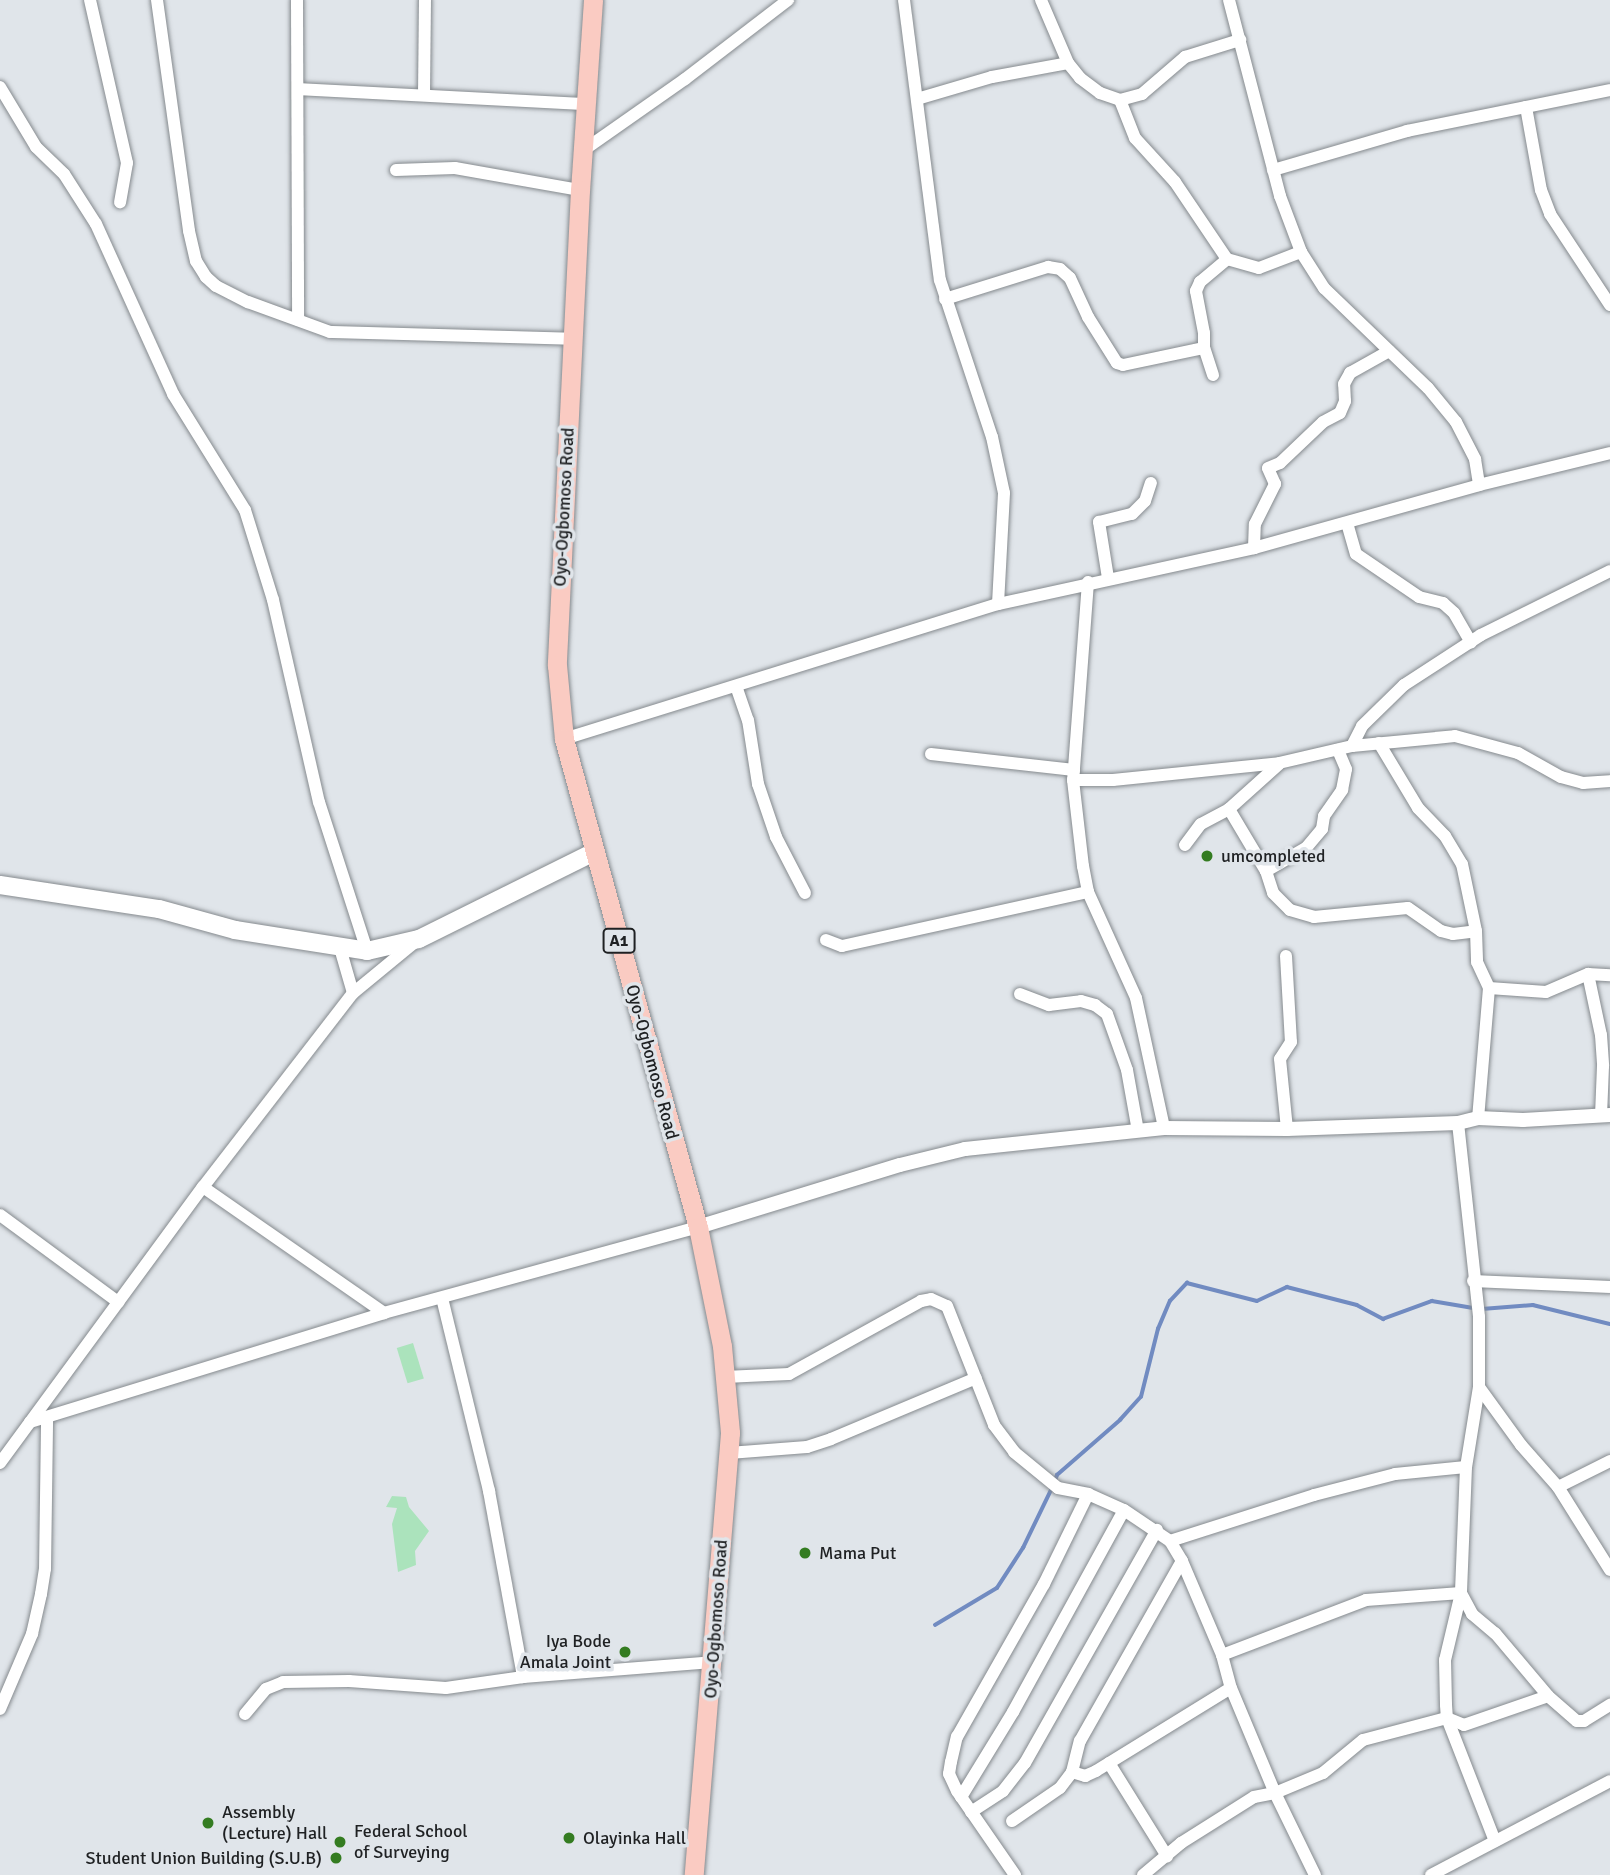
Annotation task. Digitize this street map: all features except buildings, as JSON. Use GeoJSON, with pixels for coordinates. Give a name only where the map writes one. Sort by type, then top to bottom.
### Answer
{"type":"FeatureCollection","features":[{"type":"Feature","properties":{"kind":"highway","name":"Oyo-Ogbomoso Road"},"geometry":{"type":"LineString","coordinates":[[593,0],[580,190],[557,665],[564,739],[698,1227],[722,1346],[730,1433],[729,1453],[694,1875]]}},
{"type":"Feature","properties":{"kind":"main road"},"geometry":{"type":"LineString","coordinates":[[0,885],[45,889],[159,909],[236,930],[368,951],[419,939],[594,852]]}},
{"type":"Feature","properties":{"kind":"street"},"geometry":{"type":"LineString","coordinates":[[90,0],[127,163],[120,202]]}},
{"type":"Feature","properties":{"kind":"street"},"geometry":{"type":"LineString","coordinates":[[157,0],[189,231],[196,261],[206,277],[216,286],[248,302],[330,332],[354,335],[574,339]]}},
{"type":"Feature","properties":{"kind":"street"},"geometry":{"type":"LineString","coordinates":[[297,0],[298,320]]}},
{"type":"Feature","properties":{"kind":"street"},"geometry":{"type":"LineString","coordinates":[[424,94],[425,0]]}},
{"type":"Feature","properties":{"kind":"street"},"geometry":{"type":"LineString","coordinates":[[584,150],[685,79],[788,0]]}},
{"type":"Feature","properties":{"kind":"street"},"geometry":{"type":"LineString","coordinates":[[904,0],[945,299],[992,438],[1004,493],[998,604]]}},
{"type":"Feature","properties":{"kind":"street"},"geometry":{"type":"LineString","coordinates":[[1041,0],[1068,63],[1080,78],[1100,93],[1120,100],[1143,94],[1185,57],[1240,40]]}},
{"type":"Feature","properties":{"kind":"street"},"geometry":{"type":"LineString","coordinates":[[1229,0],[1273,170],[1301,252],[1324,288],[1457,422],[1475,459],[1479,485]]}},
{"type":"Feature","properties":{"kind":"street"},"geometry":{"type":"LineString","coordinates":[[917,99],[992,77],[1068,63]]}},
{"type":"Feature","properties":{"kind":"street"},"geometry":{"type":"LineString","coordinates":[[0,87],[36,147],[64,174],[96,224],[173,394],[245,510],[273,600],[320,802],[368,951]]}},
{"type":"Feature","properties":{"kind":"street"},"geometry":{"type":"LineString","coordinates":[[298,89],[587,104]]}},
{"type":"Feature","properties":{"kind":"street"},"geometry":{"type":"LineString","coordinates":[[1273,170],[1407,131],[1610,90]]}},
{"type":"Feature","properties":{"kind":"street"},"geometry":{"type":"LineString","coordinates":[[1120,100],[1135,138],[1175,182],[1227,259],[1259,268],[1301,252]]}},
{"type":"Feature","properties":{"kind":"street"},"geometry":{"type":"LineString","coordinates":[[1526,107],[1541,190],[1550,214],[1610,304]]}},
{"type":"Feature","properties":{"kind":"street"},"geometry":{"type":"LineString","coordinates":[[396,170],[455,168],[580,190]]}},
{"type":"Feature","properties":{"kind":"street"},"geometry":{"type":"LineString","coordinates":[[1213,375],[1204,348],[1206,342],[1196,288],[1227,259]]}},
{"type":"Feature","properties":{"kind":"street"},"geometry":{"type":"LineString","coordinates":[[945,299],[1048,267],[1060,269],[1070,278],[1088,317],[1117,363],[1123,365],[1204,348]]}},
{"type":"Feature","properties":{"kind":"street"},"geometry":{"type":"LineString","coordinates":[[1254,548],[1255,524],[1275,484],[1268,468],[1280,463],[1323,422],[1340,413],[1345,401],[1344,384],[1350,373],[1389,351]]}},
{"type":"Feature","properties":{"kind":"street"},"geometry":{"type":"LineString","coordinates":[[564,739],[998,604],[1088,582],[1254,548],[1479,485],[1610,453]]}},
{"type":"Feature","properties":{"kind":"street"},"geometry":{"type":"LineString","coordinates":[[1108,578],[1099,522],[1132,514],[1145,501],[1151,483]]}},
{"type":"Feature","properties":{"kind":"street"},"geometry":{"type":"LineString","coordinates":[[1347,523],[1356,554],[1419,597],[1443,603],[1454,613],[1471,642]]}},
{"type":"Feature","properties":{"kind":"street"},"geometry":{"type":"LineString","coordinates":[[1352,746],[1362,726],[1404,685],[1471,642],[1610,570]]}},
{"type":"Feature","properties":{"kind":"street"},"geometry":{"type":"LineString","coordinates":[[1088,582],[1074,775],[1088,892],[1136,998],[1164,1129]]}},
{"type":"Feature","properties":{"kind":"street"},"geometry":{"type":"LineString","coordinates":[[736,687],[748,720],[758,784],[776,837],[806,893]]}},
{"type":"Feature","properties":{"kind":"street"},"geometry":{"type":"LineString","coordinates":[[932,754],[1114,780],[1279,763],[1352,746],[1455,736],[1518,753],[1561,777],[1583,783],[1610,781]]}},
{"type":"Feature","properties":{"kind":"street"},"geometry":{"type":"LineString","coordinates":[[1379,743],[1418,808],[1445,836],[1462,864],[1476,931],[1477,962],[1489,988],[1478,1118]]}},
{"type":"Feature","properties":{"kind":"street"},"geometry":{"type":"LineString","coordinates":[[1266,871],[1306,848],[1322,829],[1324,816],[1342,790],[1346,769],[1338,750]]}},
{"type":"Feature","properties":{"kind":"street"},"geometry":{"type":"LineString","coordinates":[[1185,845],[1201,824],[1229,809],[1279,763]]}},
{"type":"Feature","properties":{"kind":"street"},"geometry":{"type":"LineString","coordinates":[[1229,809],[1266,871],[1272,893],[1278,901],[1306,916],[1408,908],[1441,931],[1453,934],[1476,931]]}},
{"type":"Feature","properties":{"kind":"street"},"geometry":{"type":"LineString","coordinates":[[826,940],[842,946],[1088,892]]}},
{"type":"Feature","properties":{"kind":"street"},"geometry":{"type":"LineString","coordinates":[[0,1464],[203,1187],[353,993],[419,939]]}},
{"type":"Feature","properties":{"kind":"street"},"geometry":{"type":"LineString","coordinates":[[340,948],[353,993]]}},
{"type":"Feature","properties":{"kind":"street"},"geometry":{"type":"LineString","coordinates":[[1286,956],[1291,1042],[1280,1059],[1287,1129]]}},
{"type":"Feature","properties":{"kind":"street"},"geometry":{"type":"LineString","coordinates":[[1489,988],[1546,992],[1588,974],[1610,975]]}},
{"type":"Feature","properties":{"kind":"street"},"geometry":{"type":"LineString","coordinates":[[30,1422],[384,1313],[698,1227],[900,1165],[965,1149],[1164,1129],[1287,1129],[1458,1123],[1478,1118],[1523,1120],[1606,1115],[1601,1035],[1588,974]]}},
{"type":"Feature","properties":{"kind":"street"},"geometry":{"type":"LineString","coordinates":[[1020,994],[1049,1005],[1081,1001],[1095,1004],[1107,1014],[1127,1070],[1138,1131]]}},
{"type":"Feature","properties":{"kind":"street"},"geometry":{"type":"LineString","coordinates":[[1458,1123],[1479,1317],[1479,1387],[1466,1467],[1461,1593],[1445,1660],[1447,1718],[1495,1841]]}},
{"type":"Feature","properties":{"kind":"street"},"geometry":{"type":"LineString","coordinates":[[203,1187],[384,1313]]}},
{"type":"Feature","properties":{"kind":"street"},"geometry":{"type":"LineString","coordinates":[[0,1215],[118,1302]]}},
{"type":"Feature","properties":{"kind":"street"},"geometry":{"type":"LineString","coordinates":[[1474,1281],[1610,1287]]}},
{"type":"Feature","properties":{"kind":"street"},"geometry":{"type":"LineString","coordinates":[[442,1298],[489,1491],[523,1677]]}},
{"type":"Feature","properties":{"kind":"street"},"geometry":{"type":"LineString","coordinates":[[725,1377],[789,1374],[921,1301],[931,1299],[947,1306],[994,1425],[1014,1452],[1052,1485],[1088,1493],[1124,1510],[1170,1541],[1182,1561],[1222,1655],[1231,1688],[1275,1793],[1315,1875]]}},
{"type":"Feature","properties":{"kind":"street"},"geometry":{"type":"LineString","coordinates":[[729,1453],[819,1443],[976,1378]]}},
{"type":"Feature","properties":{"kind":"street"},"geometry":{"type":"LineString","coordinates":[[1479,1387],[1521,1445],[1558,1487],[1610,1570]]}},
{"type":"Feature","properties":{"kind":"street"},"geometry":{"type":"LineString","coordinates":[[0,1709],[32,1634],[41,1594],[45,1569],[47,1417]]}},
{"type":"Feature","properties":{"kind":"street"},"geometry":{"type":"LineString","coordinates":[[1558,1487],[1610,1461]]}},
{"type":"Feature","properties":{"kind":"street"},"geometry":{"type":"LineString","coordinates":[[1170,1541],[1314,1495],[1402,1472],[1466,1467]]}},
{"type":"Feature","properties":{"kind":"street"},"geometry":{"type":"LineString","coordinates":[[1015,1875],[961,1797],[949,1774],[957,1737],[1044,1584],[1088,1493]]}},
{"type":"Feature","properties":{"kind":"street"},"geometry":{"type":"LineString","coordinates":[[961,1797],[1013,1712],[1124,1510]]}},
{"type":"Feature","properties":{"kind":"street"},"geometry":{"type":"LineString","coordinates":[[971,1812],[1003,1791],[1020,1771],[1157,1530]]}},
{"type":"Feature","properties":{"kind":"street"},"geometry":{"type":"LineString","coordinates":[[1012,1821],[1060,1788],[1072,1773],[1080,1741],[1182,1561]]}},
{"type":"Feature","properties":{"kind":"street"},"geometry":{"type":"LineString","coordinates":[[1222,1655],[1366,1600],[1461,1593]]}},
{"type":"Feature","properties":{"kind":"street"},"geometry":{"type":"LineString","coordinates":[[1461,1593],[1472,1614],[1495,1633],[1548,1696],[1580,1722],[1610,1705]]}},
{"type":"Feature","properties":{"kind":"street"},"geometry":{"type":"LineString","coordinates":[[245,1714],[266,1689],[283,1682],[349,1681],[446,1688],[523,1677],[712,1662]]}},
{"type":"Feature","properties":{"kind":"street"},"geometry":{"type":"LineString","coordinates":[[1072,1773],[1085,1776],[1231,1688]]}},
{"type":"Feature","properties":{"kind":"street"},"geometry":{"type":"LineString","coordinates":[[1143,1875],[1254,1797],[1275,1793],[1323,1773],[1363,1740],[1447,1718],[1464,1725],[1548,1696]]}},
{"type":"Feature","properties":{"kind":"street"},"geometry":{"type":"LineString","coordinates":[[1109,1763],[1167,1856]]}},
{"type":"Feature","properties":{"kind":"street"},"geometry":{"type":"LineString","coordinates":[[1431,1875],[1610,1781]]}},
{"type":"Feature","properties":{"kind":"green space"},"geometry":{"type":"Polygon","coordinates":[[[413,1343],[424,1378],[408,1383],[397,1348],[413,1343]]]}},
{"type":"Feature","properties":{"kind":"green space"},"geometry":{"type":"Polygon","coordinates":[[[392,1496],[406,1497],[409,1507],[429,1531],[415,1551],[416,1565],[398,1572],[392,1524],[397,1508],[386,1507],[392,1496]]]}},
{"type":"Feature","properties":{"kind":"waterway"},"geometry":{"type":"LineString","coordinates":[[1055,1481],[1057,1475],[1120,1420],[1141,1397],[1158,1329],[1170,1301],[1187,1283],[1257,1301],[1287,1287],[1357,1305],[1383,1319],[1432,1301],[1474,1308]]}},
{"type":"Feature","properties":{"kind":"waterway"},"geometry":{"type":"LineString","coordinates":[[1482,1309],[1533,1305],[1610,1324]]}},
{"type":"Feature","properties":{"kind":"waterway"},"geometry":{"type":"LineString","coordinates":[[935,1625],[997,1588],[1023,1548],[1052,1488]]}},
{"type":"Feature","properties":{"kind":"place","name":"umcompleted"},"geometry":{"type":"Point","coordinates":[1207,856]}},
{"type":"Feature","properties":{"kind":"place","name":"Mama Put"},"geometry":{"type":"Point","coordinates":[805,1553]}},
{"type":"Feature","properties":{"kind":"place","name":"Iya Bode Amala Joint"},"geometry":{"type":"Point","coordinates":[625,1652]}},
{"type":"Feature","properties":{"kind":"place","name":"Assembly (Lecture) Hall"},"geometry":{"type":"Point","coordinates":[208,1823]}},
{"type":"Feature","properties":{"kind":"place","name":"Olayinka Hall"},"geometry":{"type":"Point","coordinates":[569,1838]}},
{"type":"Feature","properties":{"kind":"place","name":"Federal School of Surveying"},"geometry":{"type":"Point","coordinates":[340,1842]}},
{"type":"Feature","properties":{"kind":"place","name":"Student Union Building (S.U.B)"},"geometry":{"type":"Point","coordinates":[336,1858]}}]}
